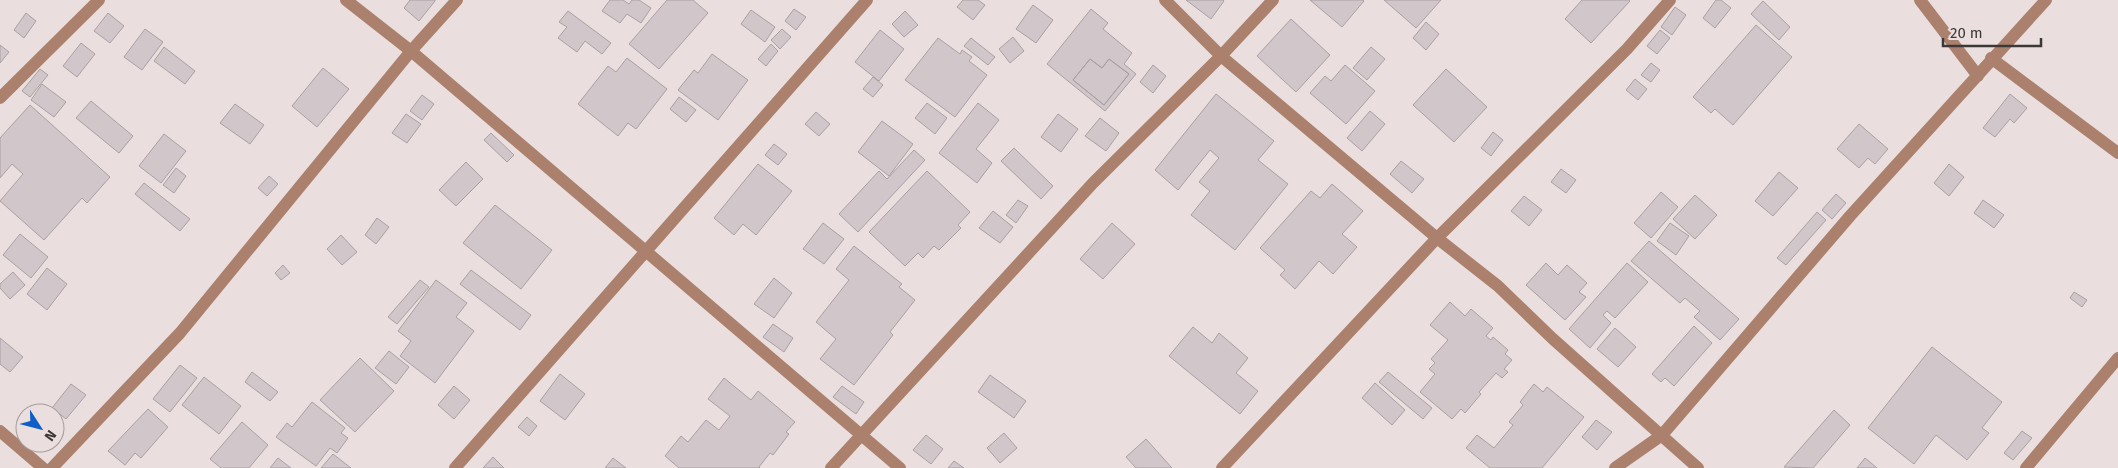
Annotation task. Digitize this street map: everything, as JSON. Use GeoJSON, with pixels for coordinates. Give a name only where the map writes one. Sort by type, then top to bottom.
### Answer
{"type":"FeatureCollection","features":[{"type":"Feature","properties":{"kind":"street"},"geometry":{"type":"LineString","coordinates":[[0,98],[98,0]]}},
{"type":"Feature","properties":{"kind":"street"},"geometry":{"type":"LineString","coordinates":[[346,0],[411,51],[900,468]]}},
{"type":"Feature","properties":{"kind":"street"},"geometry":{"type":"LineString","coordinates":[[52,468],[180,333],[411,51],[457,0]]}},
{"type":"Feature","properties":{"kind":"street"},"geometry":{"type":"LineString","coordinates":[[455,468],[867,0]]}},
{"type":"Feature","properties":{"kind":"street"},"geometry":{"type":"LineString","coordinates":[[1166,0],[1222,56],[1437,238],[1498,286],[1553,339],[1698,468]]}},
{"type":"Feature","properties":{"kind":"street"},"geometry":{"type":"LineString","coordinates":[[831,468],[1093,183],[1222,56],[1274,0]]}},
{"type":"Feature","properties":{"kind":"street"},"geometry":{"type":"LineString","coordinates":[[1222,468],[1437,238],[1627,49],[1670,0]]}},
{"type":"Feature","properties":{"kind":"street"},"geometry":{"type":"LineString","coordinates":[[1920,0],[1978,76]]}},
{"type":"Feature","properties":{"kind":"street"},"geometry":{"type":"LineString","coordinates":[[1616,468],[1662,435],[1850,216],[1978,76],[1991,58],[2046,0]]}},
{"type":"Feature","properties":{"kind":"street"},"geometry":{"type":"LineString","coordinates":[[1991,58],[2118,153]]}},
{"type":"Feature","properties":{"kind":"street"},"geometry":{"type":"LineString","coordinates":[[2026,468],[2118,358]]}},
{"type":"Feature","properties":{"kind":"street"},"geometry":{"type":"LineString","coordinates":[[0,431],[43,468]]}},
{"type":"Feature","properties":{"kind":"building"},"geometry":{"type":"Polygon","coordinates":[[[410,0],[435,1],[419,21],[404,8],[410,0]]]}},
{"type":"Feature","properties":{"kind":"building"},"geometry":{"type":"Polygon","coordinates":[[[610,0],[623,0],[629,4],[632,0],[639,0],[651,8],[641,23],[627,14],[620,23],[602,11],[610,0]]]}},
{"type":"Feature","properties":{"kind":"building"},"geometry":{"type":"Polygon","coordinates":[[[667,0],[693,0],[708,13],[659,69],[629,44],[667,0]]]}},
{"type":"Feature","properties":{"kind":"building"},"geometry":{"type":"Polygon","coordinates":[[[963,0],[978,0],[985,5],[973,20],[957,7],[963,0]]]}},
{"type":"Feature","properties":{"kind":"building"},"geometry":{"type":"Polygon","coordinates":[[[1186,0],[1223,0],[1224,1],[1211,19],[1186,0]]]}},
{"type":"Feature","properties":{"kind":"building"},"geometry":{"type":"Polygon","coordinates":[[[1310,0],[1363,0],[1364,1],[1342,27],[1310,0]]]}},
{"type":"Feature","properties":{"kind":"building"},"geometry":{"type":"Polygon","coordinates":[[[1384,0],[1441,0],[1416,28],[1384,0]]]}},
{"type":"Feature","properties":{"kind":"building"},"geometry":{"type":"Polygon","coordinates":[[[1582,0],[1630,1],[1591,43],[1565,19],[1582,0]]]}},
{"type":"Feature","properties":{"kind":"building"},"geometry":{"type":"Polygon","coordinates":[[[1716,0],[1721,0],[1731,8],[1715,28],[1703,18],[1716,0]]]}},
{"type":"Feature","properties":{"kind":"building"},"geometry":{"type":"Polygon","coordinates":[[[1763,1],[1790,27],[1779,40],[1751,14],[1763,1]]]}},
{"type":"Feature","properties":{"kind":"building"},"geometry":{"type":"Polygon","coordinates":[[[1033,5],[1053,20],[1036,43],[1016,29],[1033,5]]]}},
{"type":"Feature","properties":{"kind":"building"},"geometry":{"type":"Polygon","coordinates":[[[1675,7],[1686,15],[1672,35],[1661,27],[1675,7]]]}},
{"type":"Feature","properties":{"kind":"building"},"geometry":{"type":"Polygon","coordinates":[[[794,9],[806,17],[796,30],[785,21],[794,9]]]}},
{"type":"Feature","properties":{"kind":"building"},"geometry":{"type":"Polygon","coordinates":[[[1091,9],[1108,23],[1103,29],[1132,53],[1124,64],[1136,74],[1105,111],[1047,64],[1091,9]],[[1090,59],[1073,80],[1104,105],[1129,74],[1109,59],[1102,68],[1090,59]]]}},
{"type":"Feature","properties":{"kind":"building"},"geometry":{"type":"Polygon","coordinates":[[[751,10],[775,27],[765,42],[741,24],[751,10]]]}},
{"type":"Feature","properties":{"kind":"building"},"geometry":{"type":"Polygon","coordinates":[[[568,11],[611,43],[602,54],[585,41],[577,52],[558,38],[567,27],[559,22],[568,11]]]}},
{"type":"Feature","properties":{"kind":"building"},"geometry":{"type":"Polygon","coordinates":[[[905,11],[918,25],[904,37],[892,24],[905,11]]]}},
{"type":"Feature","properties":{"kind":"building"},"geometry":{"type":"Polygon","coordinates":[[[26,13],[36,21],[24,38],[14,30],[26,13]]]}},
{"type":"Feature","properties":{"kind":"building"},"geometry":{"type":"Polygon","coordinates":[[[108,13],[124,26],[110,43],[94,31],[108,13]]]}},
{"type":"Feature","properties":{"kind":"building"},"geometry":{"type":"Polygon","coordinates":[[[1291,19],[1330,55],[1296,92],[1257,56],[1291,19]]]}},
{"type":"Feature","properties":{"kind":"building"},"geometry":{"type":"Polygon","coordinates":[[[1426,22],[1439,34],[1426,50],[1413,38],[1426,22]]]}},
{"type":"Feature","properties":{"kind":"building"},"geometry":{"type":"Polygon","coordinates":[[[1756,25],[1792,57],[1733,125],[1715,109],[1711,113],[1693,97],[1756,25]]]}},
{"type":"Feature","properties":{"kind":"building"},"geometry":{"type":"Polygon","coordinates":[[[145,29],[163,42],[142,70],[124,57],[145,29]]]}},
{"type":"Feature","properties":{"kind":"building"},"geometry":{"type":"Polygon","coordinates":[[[782,29],[791,37],[780,49],[771,40],[782,29]]]}},
{"type":"Feature","properties":{"kind":"building"},"geometry":{"type":"Polygon","coordinates":[[[880,30],[904,49],[879,81],[855,62],[880,30]]]}},
{"type":"Feature","properties":{"kind":"building"},"geometry":{"type":"Polygon","coordinates":[[[1660,30],[1670,38],[1657,54],[1647,46],[1660,30]]]}},
{"type":"Feature","properties":{"kind":"building"},"geometry":{"type":"Polygon","coordinates":[[[1013,37],[1024,51],[1010,63],[999,49],[1013,37]]]}},
{"type":"Feature","properties":{"kind":"building"},"geometry":{"type":"Polygon","coordinates":[[[938,38],[960,54],[962,50],[972,57],[969,61],[987,75],[955,117],[905,80],[938,38]]]}},
{"type":"Feature","properties":{"kind":"building"},"geometry":{"type":"Polygon","coordinates":[[[971,38],[995,57],[988,65],[964,46],[971,38]]]}},
{"type":"Feature","properties":{"kind":"building"},"geometry":{"type":"Polygon","coordinates":[[[81,43],[95,54],[77,77],[63,66],[81,43]]]}},
{"type":"Feature","properties":{"kind":"building"},"geometry":{"type":"Polygon","coordinates":[[[771,44],[778,51],[766,66],[758,59],[771,44]]]}},
{"type":"Feature","properties":{"kind":"building"},"geometry":{"type":"Polygon","coordinates":[[[0,45],[9,52],[0,63],[0,45]]]}},
{"type":"Feature","properties":{"kind":"building"},"geometry":{"type":"Polygon","coordinates":[[[164,47],[195,71],[185,84],[154,61],[164,47]]]}},
{"type":"Feature","properties":{"kind":"building"},"geometry":{"type":"Polygon","coordinates":[[[1371,47],[1385,59],[1367,80],[1353,68],[1371,47]]]}},
{"type":"Feature","properties":{"kind":"building"},"geometry":{"type":"Polygon","coordinates":[[[712,54],[748,80],[718,120],[678,90],[694,70],[698,73],[712,54]]]}},
{"type":"Feature","properties":{"kind":"building"},"geometry":{"type":"Polygon","coordinates":[[[627,58],[667,89],[636,129],[628,123],[618,136],[578,104],[608,66],[616,72],[627,58]]]}},
{"type":"Feature","properties":{"kind":"building"},"geometry":{"type":"Polygon","coordinates":[[[1090,59],[1102,68],[1109,59],[1129,74],[1104,105],[1073,80],[1090,59]]]}},
{"type":"Feature","properties":{"kind":"building"},"geometry":{"type":"Polygon","coordinates":[[[1651,63],[1660,70],[1651,82],[1641,75],[1651,63]]]}},
{"type":"Feature","properties":{"kind":"building"},"geometry":{"type":"Polygon","coordinates":[[[1153,65],[1166,76],[1153,93],[1140,82],[1153,65]]]}},
{"type":"Feature","properties":{"kind":"building"},"geometry":{"type":"Polygon","coordinates":[[[1345,65],[1375,91],[1346,124],[1310,93],[1325,76],[1331,81],[1345,65]]]}},
{"type":"Feature","properties":{"kind":"building"},"geometry":{"type":"Polygon","coordinates":[[[323,68],[349,89],[317,127],[292,106],[323,68]]]}},
{"type":"Feature","properties":{"kind":"building"},"geometry":{"type":"Polygon","coordinates":[[[40,69],[48,75],[30,97],[22,91],[40,69]]]}},
{"type":"Feature","properties":{"kind":"building"},"geometry":{"type":"Polygon","coordinates":[[[1446,69],[1487,107],[1454,142],[1413,105],[1446,69]]]}},
{"type":"Feature","properties":{"kind":"building"},"geometry":{"type":"Polygon","coordinates":[[[873,77],[883,85],[873,97],[863,89],[873,77]]]}},
{"type":"Feature","properties":{"kind":"building"},"geometry":{"type":"Polygon","coordinates":[[[1635,79],[1647,89],[1638,100],[1626,90],[1635,79]]]}},
{"type":"Feature","properties":{"kind":"building"},"geometry":{"type":"Polygon","coordinates":[[[42,84],[66,102],[54,117],[31,100],[42,84]]]}},
{"type":"Feature","properties":{"kind":"building"},"geometry":{"type":"Polygon","coordinates":[[[1216,94],[1274,141],[1258,160],[1288,184],[1235,250],[1191,215],[1210,191],[1199,182],[1219,158],[1210,150],[1178,190],[1155,170],[1216,94]]]}},
{"type":"Feature","properties":{"kind":"building"},"geometry":{"type":"Polygon","coordinates":[[[2010,94],[2027,108],[2014,123],[2010,119],[1995,137],[1983,128],[2010,94]]]}},
{"type":"Feature","properties":{"kind":"building"},"geometry":{"type":"Polygon","coordinates":[[[422,95],[434,104],[422,120],[410,111],[422,95]]]}},
{"type":"Feature","properties":{"kind":"building"},"geometry":{"type":"Polygon","coordinates":[[[679,97],[696,110],[686,122],[670,109],[679,97]]]}},
{"type":"Feature","properties":{"kind":"building"},"geometry":{"type":"Polygon","coordinates":[[[91,101],[133,136],[119,153],[76,118],[91,101]]]}},
{"type":"Feature","properties":{"kind":"building"},"geometry":{"type":"Polygon","coordinates":[[[927,103],[947,118],[935,134],[915,118],[927,103]]]}},
{"type":"Feature","properties":{"kind":"building"},"geometry":{"type":"Polygon","coordinates":[[[978,103],[999,120],[976,149],[992,163],[977,183],[939,153],[978,103]]]}},
{"type":"Feature","properties":{"kind":"building"},"geometry":{"type":"Polygon","coordinates":[[[235,104],[264,125],[250,144],[220,123],[235,104]]]}},
{"type":"Feature","properties":{"kind":"building"},"geometry":{"type":"Polygon","coordinates":[[[30,105],[110,177],[87,203],[82,198],[44,240],[0,201],[23,174],[12,164],[0,178],[0,138],[30,105]]]}},
{"type":"Feature","properties":{"kind":"building"},"geometry":{"type":"Polygon","coordinates":[[[1370,111],[1385,124],[1362,151],[1347,138],[1370,111]]]}},
{"type":"Feature","properties":{"kind":"building"},"geometry":{"type":"Polygon","coordinates":[[[816,112],[830,124],[819,136],[805,124],[816,112]]]}},
{"type":"Feature","properties":{"kind":"building"},"geometry":{"type":"Polygon","coordinates":[[[406,114],[421,124],[407,143],[392,133],[406,114]]]}},
{"type":"Feature","properties":{"kind":"building"},"geometry":{"type":"Polygon","coordinates":[[[1058,114],[1078,129],[1061,152],[1041,137],[1058,114]]]}},
{"type":"Feature","properties":{"kind":"building"},"geometry":{"type":"Polygon","coordinates":[[[1100,118],[1119,133],[1106,151],[1085,136],[1100,118]]]}},
{"type":"Feature","properties":{"kind":"building"},"geometry":{"type":"Polygon","coordinates":[[[882,121],[913,144],[889,176],[858,152],[882,121]]]}},
{"type":"Feature","properties":{"kind":"building"},"geometry":{"type":"Polygon","coordinates":[[[1859,124],[1888,149],[1875,164],[1868,158],[1859,168],[1837,149],[1859,124]]]}},
{"type":"Feature","properties":{"kind":"building"},"geometry":{"type":"Polygon","coordinates":[[[1493,132],[1503,140],[1491,156],[1481,148],[1493,132]]]}},
{"type":"Feature","properties":{"kind":"building"},"geometry":{"type":"Polygon","coordinates":[[[491,133],[514,155],[507,162],[484,140],[491,133]]]}},
{"type":"Feature","properties":{"kind":"building"},"geometry":{"type":"Polygon","coordinates":[[[164,134],[186,151],[161,183],[139,166],[164,134]]]}},
{"type":"Feature","properties":{"kind":"building"},"geometry":{"type":"Polygon","coordinates":[[[774,144],[787,154],[778,165],[765,155],[774,144]]]}},
{"type":"Feature","properties":{"kind":"building"},"geometry":{"type":"Polygon","coordinates":[[[1014,148],[1053,186],[1041,199],[1001,161],[1014,148]]]}},
{"type":"Feature","properties":{"kind":"building"},"geometry":{"type":"Polygon","coordinates":[[[914,150],[925,160],[858,232],[839,214],[879,171],[887,179],[914,150]]]}},
{"type":"Feature","properties":{"kind":"building"},"geometry":{"type":"Polygon","coordinates":[[[1401,161],[1424,179],[1412,193],[1390,174],[1401,161]]]}},
{"type":"Feature","properties":{"kind":"building"},"geometry":{"type":"Polygon","coordinates":[[[466,162],[483,179],[456,206],[439,190],[466,162]]]}},
{"type":"Feature","properties":{"kind":"building"},"geometry":{"type":"Polygon","coordinates":[[[758,164],[792,191],[756,235],[743,224],[734,235],[714,218],[758,164]]]}},
{"type":"Feature","properties":{"kind":"building"},"geometry":{"type":"Polygon","coordinates":[[[1949,164],[1964,177],[1949,196],[1934,183],[1949,164]]]}},
{"type":"Feature","properties":{"kind":"building"},"geometry":{"type":"Polygon","coordinates":[[[176,168],[186,176],[174,193],[163,185],[176,168]]]}},
{"type":"Feature","properties":{"kind":"building"},"geometry":{"type":"Polygon","coordinates":[[[1561,169],[1576,180],[1566,193],[1551,182],[1561,169]]]}},
{"type":"Feature","properties":{"kind":"building"},"geometry":{"type":"Polygon","coordinates":[[[927,171],[970,212],[958,225],[961,228],[939,250],[934,246],[923,258],[918,253],[905,266],[869,232],[927,171]]]}},
{"type":"Feature","properties":{"kind":"building"},"geometry":{"type":"Polygon","coordinates":[[[1779,172],[1798,188],[1773,216],[1755,201],[1779,172]]]}},
{"type":"Feature","properties":{"kind":"building"},"geometry":{"type":"Polygon","coordinates":[[[269,176],[278,184],[267,196],[258,188],[269,176]]]}},
{"type":"Feature","properties":{"kind":"building"},"geometry":{"type":"Polygon","coordinates":[[[144,183],[190,219],[180,231],[135,194],[144,183]]]}},
{"type":"Feature","properties":{"kind":"building"},"geometry":{"type":"Polygon","coordinates":[[[1332,184],[1363,211],[1342,234],[1357,247],[1333,274],[1319,261],[1295,289],[1280,275],[1285,270],[1260,248],[1311,191],[1320,198],[1332,184]]]}},
{"type":"Feature","properties":{"kind":"building"},"geometry":{"type":"Polygon","coordinates":[[[1661,192],[1678,207],[1651,238],[1634,223],[1661,192]]]}},
{"type":"Feature","properties":{"kind":"building"},"geometry":{"type":"Polygon","coordinates":[[[1836,194],[1846,203],[1832,219],[1822,210],[1836,194]]]}},
{"type":"Feature","properties":{"kind":"building"},"geometry":{"type":"Polygon","coordinates":[[[1695,195],[1717,215],[1695,239],[1673,219],[1695,195]]]}},
{"type":"Feature","properties":{"kind":"building"},"geometry":{"type":"Polygon","coordinates":[[[1524,196],[1542,210],[1529,226],[1511,211],[1524,196]]]}},
{"type":"Feature","properties":{"kind":"building"},"geometry":{"type":"Polygon","coordinates":[[[1018,200],[1028,206],[1016,223],[1006,215],[1018,200]]]}},
{"type":"Feature","properties":{"kind":"building"},"geometry":{"type":"Polygon","coordinates":[[[1983,200],[2004,215],[1994,228],[1974,213],[1983,200]]]}},
{"type":"Feature","properties":{"kind":"building"},"geometry":{"type":"Polygon","coordinates":[[[495,205],[552,250],[521,289],[463,243],[495,205]]]}},
{"type":"Feature","properties":{"kind":"building"},"geometry":{"type":"Polygon","coordinates":[[[993,211],[1013,227],[1000,243],[979,228],[993,211]]]}},
{"type":"Feature","properties":{"kind":"building"},"geometry":{"type":"Polygon","coordinates":[[[1817,212],[1826,220],[1786,265],[1777,258],[1817,212]]]}},
{"type":"Feature","properties":{"kind":"building"},"geometry":{"type":"Polygon","coordinates":[[[377,218],[389,227],[376,244],[365,235],[377,218]]]}},
{"type":"Feature","properties":{"kind":"building"},"geometry":{"type":"Polygon","coordinates":[[[823,223],[844,239],[824,264],[803,249],[823,223]]]}},
{"type":"Feature","properties":{"kind":"building"},"geometry":{"type":"Polygon","coordinates":[[[1112,223],[1135,244],[1103,279],[1080,259],[1112,223]]]}},
{"type":"Feature","properties":{"kind":"building"},"geometry":{"type":"Polygon","coordinates":[[[1670,223],[1689,236],[1676,255],[1657,241],[1670,223]]]}},
{"type":"Feature","properties":{"kind":"building"},"geometry":{"type":"Polygon","coordinates":[[[20,234],[48,257],[31,278],[3,255],[20,234]]]}},
{"type":"Feature","properties":{"kind":"building"},"geometry":{"type":"Polygon","coordinates":[[[341,235],[357,252],[342,265],[327,249],[341,235]]]}},
{"type":"Feature","properties":{"kind":"building"},"geometry":{"type":"Polygon","coordinates":[[[1649,241],[1739,319],[1720,340],[1694,317],[1700,311],[1685,298],[1680,303],[1631,261],[1649,241]]]}},
{"type":"Feature","properties":{"kind":"building"},"geometry":{"type":"Polygon","coordinates":[[[854,246],[902,284],[899,287],[915,300],[890,332],[893,335],[854,385],[820,359],[836,339],[816,322],[849,280],[836,269],[854,246]]]}},
{"type":"Feature","properties":{"kind":"building"},"geometry":{"type":"Polygon","coordinates":[[[1546,263],[1558,275],[1567,265],[1587,283],[1579,292],[1586,297],[1565,320],[1526,285],[1546,263]]]}},
{"type":"Feature","properties":{"kind":"building"},"geometry":{"type":"Polygon","coordinates":[[[1627,263],[1648,282],[1615,318],[1607,311],[1603,315],[1611,323],[1590,348],[1569,329],[1627,263]]]}},
{"type":"Feature","properties":{"kind":"building"},"geometry":{"type":"Polygon","coordinates":[[[283,265],[290,273],[281,280],[275,273],[283,265]]]}},
{"type":"Feature","properties":{"kind":"building"},"geometry":{"type":"Polygon","coordinates":[[[47,268],[67,284],[47,310],[27,294],[47,268]]]}},
{"type":"Feature","properties":{"kind":"building"},"geometry":{"type":"Polygon","coordinates":[[[471,270],[531,315],[520,330],[460,284],[471,270]]]}},
{"type":"Feature","properties":{"kind":"building"},"geometry":{"type":"Polygon","coordinates":[[[13,272],[25,285],[10,299],[0,288],[0,284],[13,272]]]}},
{"type":"Feature","properties":{"kind":"building"},"geometry":{"type":"Polygon","coordinates":[[[774,278],[792,293],[774,318],[754,304],[774,278]]]}},
{"type":"Feature","properties":{"kind":"building"},"geometry":{"type":"Polygon","coordinates":[[[420,280],[429,287],[397,324],[388,317],[420,280]]]}},
{"type":"Feature","properties":{"kind":"building"},"geometry":{"type":"Polygon","coordinates":[[[436,280],[467,303],[456,317],[474,331],[435,383],[400,356],[411,341],[398,331],[436,280]]]}},
{"type":"Feature","properties":{"kind":"building"},"geometry":{"type":"Polygon","coordinates":[[[2074,292],[2087,300],[2082,307],[2070,298],[2074,292]]]}},
{"type":"Feature","properties":{"kind":"building"},"geometry":{"type":"Polygon","coordinates":[[[1450,302],[1465,316],[1471,309],[1493,328],[1486,336],[1491,340],[1493,337],[1508,350],[1505,354],[1512,360],[1504,369],[1508,372],[1502,378],[1496,373],[1479,392],[1481,394],[1465,413],[1461,409],[1452,419],[1420,392],[1435,374],[1429,369],[1435,363],[1431,359],[1448,340],[1430,325],[1450,302]]]}},
{"type":"Feature","properties":{"kind":"building"},"geometry":{"type":"Polygon","coordinates":[[[773,324],[793,338],[784,352],[763,337],[773,324]]]}},
{"type":"Feature","properties":{"kind":"building"},"geometry":{"type":"Polygon","coordinates":[[[1694,326],[1712,343],[1674,386],[1665,378],[1661,382],[1652,374],[1694,326]]]}},
{"type":"Feature","properties":{"kind":"building"},"geometry":{"type":"Polygon","coordinates":[[[1193,327],[1212,343],[1219,333],[1248,358],[1236,373],[1258,391],[1240,414],[1169,356],[1193,327]]]}},
{"type":"Feature","properties":{"kind":"building"},"geometry":{"type":"Polygon","coordinates":[[[1615,328],[1636,347],[1618,367],[1597,349],[1615,328]]]}},
{"type":"Feature","properties":{"kind":"building"},"geometry":{"type":"Polygon","coordinates":[[[0,338],[23,357],[10,372],[0,364],[0,338]]]}},
{"type":"Feature","properties":{"kind":"building"},"geometry":{"type":"Polygon","coordinates":[[[1932,347],[2002,402],[1982,428],[1989,433],[1967,460],[1936,435],[1914,464],[1868,428],[1932,347]]]}},
{"type":"Feature","properties":{"kind":"building"},"geometry":{"type":"Polygon","coordinates":[[[389,351],[409,367],[396,384],[375,368],[389,351]]]}},
{"type":"Feature","properties":{"kind":"building"},"geometry":{"type":"Polygon","coordinates":[[[360,358],[394,391],[355,432],[320,400],[360,358]]]}},
{"type":"Feature","properties":{"kind":"building"},"geometry":{"type":"Polygon","coordinates":[[[180,365],[197,378],[170,412],[153,399],[180,365]]]}},
{"type":"Feature","properties":{"kind":"building"},"geometry":{"type":"Polygon","coordinates":[[[252,372],[278,392],[270,401],[245,382],[252,372]]]}},
{"type":"Feature","properties":{"kind":"building"},"geometry":{"type":"Polygon","coordinates":[[[1388,372],[1432,408],[1423,419],[1379,382],[1388,372]]]}},
{"type":"Feature","properties":{"kind":"building"},"geometry":{"type":"Polygon","coordinates":[[[560,374],[585,394],[565,420],[540,401],[560,374]]]}},
{"type":"Feature","properties":{"kind":"building"},"geometry":{"type":"Polygon","coordinates":[[[990,375],[1026,401],[1014,418],[978,392],[990,375]]]}},
{"type":"Feature","properties":{"kind":"building"},"geometry":{"type":"Polygon","coordinates":[[[204,377],[241,406],[219,434],[182,405],[204,377]]]}},
{"type":"Feature","properties":{"kind":"building"},"geometry":{"type":"Polygon","coordinates":[[[724,378],[751,400],[758,391],[795,422],[786,432],[789,434],[773,455],[770,453],[760,468],[679,468],[665,456],[681,436],[688,442],[706,420],[719,430],[730,416],[708,399],[724,378]]]}},
{"type":"Feature","properties":{"kind":"building"},"geometry":{"type":"Polygon","coordinates":[[[1375,383],[1405,410],[1392,425],[1362,398],[1375,383]]]}},
{"type":"Feature","properties":{"kind":"building"},"geometry":{"type":"Polygon","coordinates":[[[71,384],[86,395],[66,419],[65,403],[56,403],[71,384]]]}},
{"type":"Feature","properties":{"kind":"building"},"geometry":{"type":"Polygon","coordinates":[[[1534,384],[1543,392],[1547,387],[1584,417],[1542,468],[1490,468],[1466,448],[1477,435],[1494,448],[1513,425],[1509,422],[1523,405],[1520,402],[1534,384]]]}},
{"type":"Feature","properties":{"kind":"building"},"geometry":{"type":"Polygon","coordinates":[[[454,386],[470,400],[454,419],[438,405],[454,386]]]}},
{"type":"Feature","properties":{"kind":"building"},"geometry":{"type":"Polygon","coordinates":[[[842,386],[864,402],[856,414],[833,397],[842,386]]]}},
{"type":"Feature","properties":{"kind":"building"},"geometry":{"type":"Polygon","coordinates":[[[312,402],[345,428],[341,433],[348,438],[337,453],[330,448],[316,466],[276,437],[287,423],[292,427],[312,402]]]}},
{"type":"Feature","properties":{"kind":"building"},"geometry":{"type":"Polygon","coordinates":[[[148,409],[168,427],[141,458],[135,453],[125,465],[108,451],[148,409]]]}},
{"type":"Feature","properties":{"kind":"building"},"geometry":{"type":"Polygon","coordinates":[[[1834,410],[1850,425],[1813,468],[1784,467],[1834,410]]]}},
{"type":"Feature","properties":{"kind":"building"},"geometry":{"type":"Polygon","coordinates":[[[527,417],[537,426],[529,436],[518,427],[527,417]]]}},
{"type":"Feature","properties":{"kind":"building"},"geometry":{"type":"Polygon","coordinates":[[[1596,420],[1612,432],[1597,450],[1582,437],[1596,420]]]}},
{"type":"Feature","properties":{"kind":"building"},"geometry":{"type":"Polygon","coordinates":[[[242,422],[268,445],[249,468],[221,468],[210,459],[242,422]]]}},
{"type":"Feature","properties":{"kind":"building"},"geometry":{"type":"Polygon","coordinates":[[[2022,431],[2032,438],[2013,460],[2004,453],[2022,431]]]}},
{"type":"Feature","properties":{"kind":"building"},"geometry":{"type":"Polygon","coordinates":[[[1004,433],[1017,448],[1000,463],[987,448],[1004,433]]]}},
{"type":"Feature","properties":{"kind":"building"},"geometry":{"type":"Polygon","coordinates":[[[926,435],[943,449],[931,464],[913,450],[926,435]]]}},
{"type":"Feature","properties":{"kind":"building"},"geometry":{"type":"Polygon","coordinates":[[[1146,439],[1172,468],[1136,468],[1126,457],[1146,439]]]}},
{"type":"Feature","properties":{"kind":"building"},"geometry":{"type":"Polygon","coordinates":[[[333,454],[351,468],[321,468],[333,454]]]}},
{"type":"Feature","properties":{"kind":"building"},"geometry":{"type":"Polygon","coordinates":[[[493,457],[504,468],[483,468],[493,457]]]}},
{"type":"Feature","properties":{"kind":"building"},"geometry":{"type":"Polygon","coordinates":[[[278,458],[291,468],[270,468],[278,458]]]}},
{"type":"Feature","properties":{"kind":"building"},"geometry":{"type":"Polygon","coordinates":[[[613,458],[626,468],[605,468],[613,458]]]}},
{"type":"Feature","properties":{"kind":"building"},"geometry":{"type":"Polygon","coordinates":[[[1865,458],[1877,468],[1857,468],[1865,458]]]}},
{"type":"Feature","properties":{"kind":"building"},"geometry":{"type":"Polygon","coordinates":[[[954,461],[964,468],[948,468],[954,461]]]}}]}
